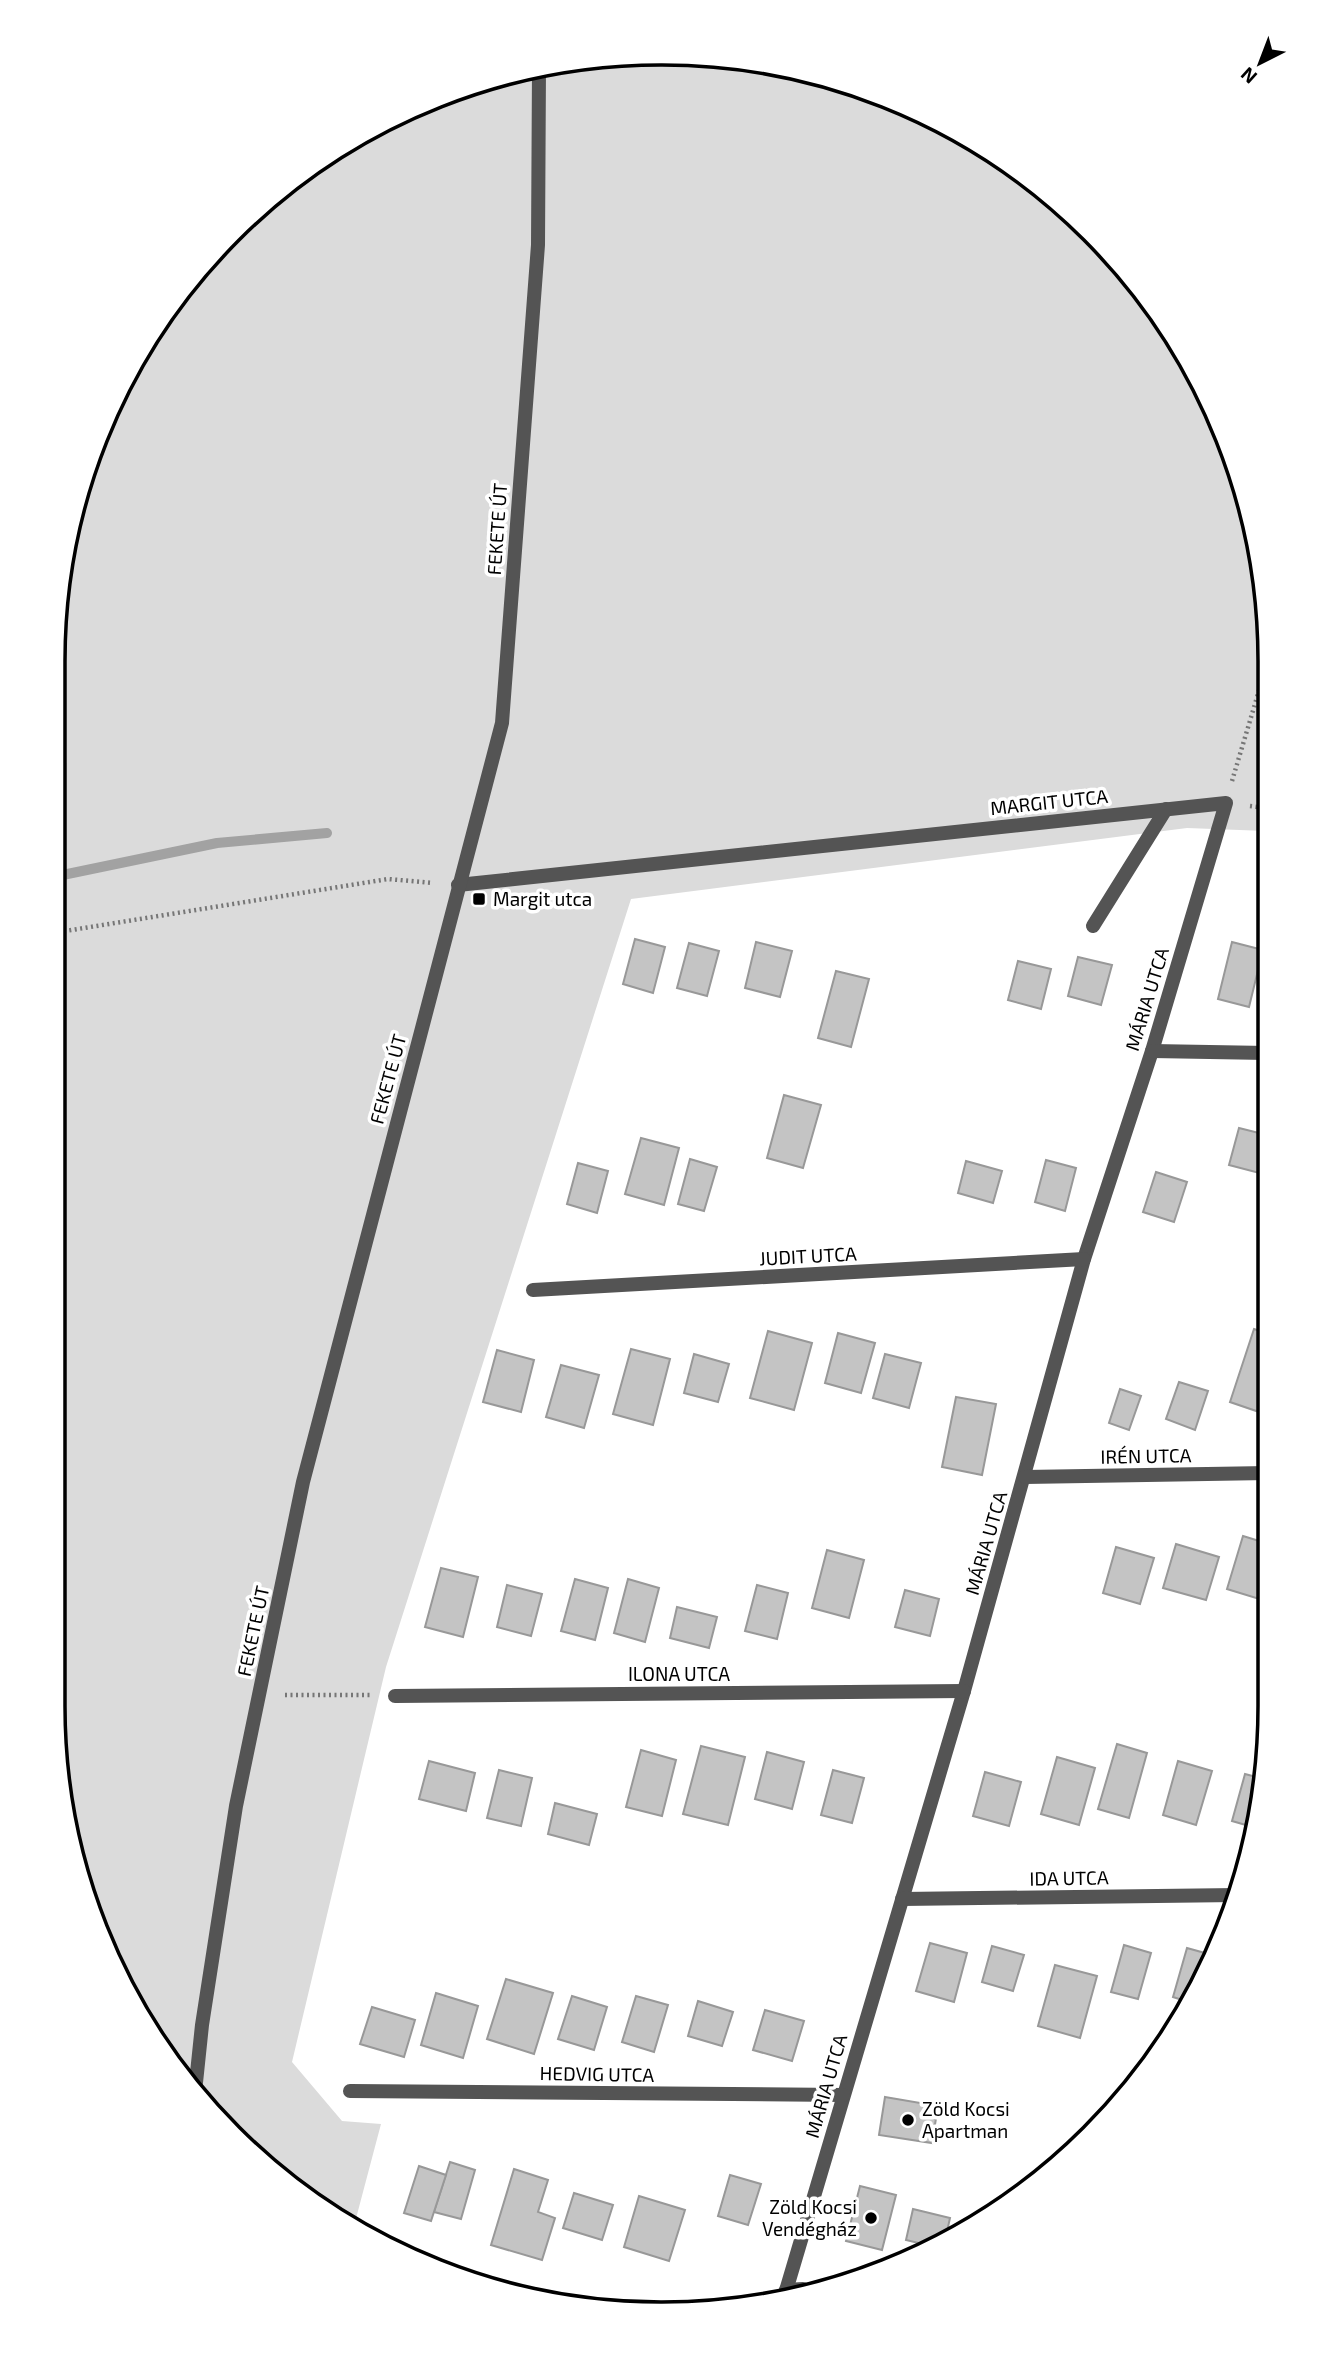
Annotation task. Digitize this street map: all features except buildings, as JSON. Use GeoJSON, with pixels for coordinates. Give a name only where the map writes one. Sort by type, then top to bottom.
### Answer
{"type":"FeatureCollection","features":[{"type":"Feature","properties":{"kind":"street","name":"FEKETE ÚT"},"geometry":{"type":"LineString","coordinates":[[196,2079],[202,2025],[236,1806],[303,1482],[502,723],[538,245],[539,77]]}},
{"type":"Feature","properties":{"kind":"street","name":"MARGIT UTCA"},"geometry":{"type":"LineString","coordinates":[[458,885],[1226,803]]}},
{"type":"Feature","properties":{"kind":"street","name":"MÁRIA UTCA"},"geometry":{"type":"LineString","coordinates":[[786,2289],[964,1691],[1084,1259],[1152,1051],[1226,803]]}},
{"type":"Feature","properties":{"kind":"street"},"geometry":{"type":"LineString","coordinates":[[1093,926],[1166,809]]}},
{"type":"Feature","properties":{"kind":"street"},"geometry":{"type":"LineString","coordinates":[[1152,1051],[1258,1053]]}},
{"type":"Feature","properties":{"kind":"street","name":"JUDIT UTCA"},"geometry":{"type":"LineString","coordinates":[[533,1290],[1084,1259]]}},
{"type":"Feature","properties":{"kind":"street","name":"IRÉN UTCA"},"geometry":{"type":"LineString","coordinates":[[1025,1477],[1258,1474]]}},
{"type":"Feature","properties":{"kind":"street","name":"ILONA UTCA"},"geometry":{"type":"LineString","coordinates":[[396,1696],[964,1691]]}},
{"type":"Feature","properties":{"kind":"street","name":"IDA UTCA"},"geometry":{"type":"LineString","coordinates":[[902,1899],[1228,1895]]}},
{"type":"Feature","properties":{"kind":"street","name":"HEDVIG UTCA"},"geometry":{"type":"LineString","coordinates":[[350,2091],[843,2095]]}},
{"type":"Feature","properties":{"kind":"path"},"geometry":{"type":"LineString","coordinates":[[1226,803],[1258,694]]}},
{"type":"Feature","properties":{"kind":"path"},"geometry":{"type":"LineString","coordinates":[[65,931],[388,879],[458,885]]}},
{"type":"Feature","properties":{"kind":"path"},"geometry":{"type":"LineString","coordinates":[[259,1695],[396,1696]]}},
{"type":"Feature","properties":{"kind":"shaded area"},"geometry":{"type":"Polygon","coordinates":[[[662,65],[701,66],[778,76],[853,96],[890,110],[925,126],[993,165],[1055,213],[1083,240],[1135,298],[1158,330],[1197,398],[1213,433],[1227,470],[1247,545],[1257,622],[1258,831],[1187,828],[631,899],[386,1667],[292,2062],[342,2121],[381,2124],[356,2218],[298,2179],[240,2127],[188,2069],[165,2037],[126,1969],[96,1897],[76,1822],[66,1745],[65,1706],[65,662],[66,622],[76,545],[96,470],[110,433],[126,398],[165,330],[213,268],[240,240],[298,188],[330,165],[398,126],[433,110],[470,96],[545,76],[622,66],[662,65]]]}},
{"type":"Feature","properties":{"kind":"waterway"},"geometry":{"type":"LineString","coordinates":[[65,875],[217,843],[327,833]]}},
{"type":"Feature","properties":{"kind":"place","name":"Margit utca"},"geometry":{"type":"Point","coordinates":[479,899]}},
{"type":"Feature","properties":{"kind":"place","name":"Zöld Kocsi Apartman"},"geometry":{"type":"Point","coordinates":[908,2120]}},
{"type":"Feature","properties":{"kind":"place","name":"Zöld Kocsi Vendégház"},"geometry":{"type":"Point","coordinates":[871,2218]}}]}
